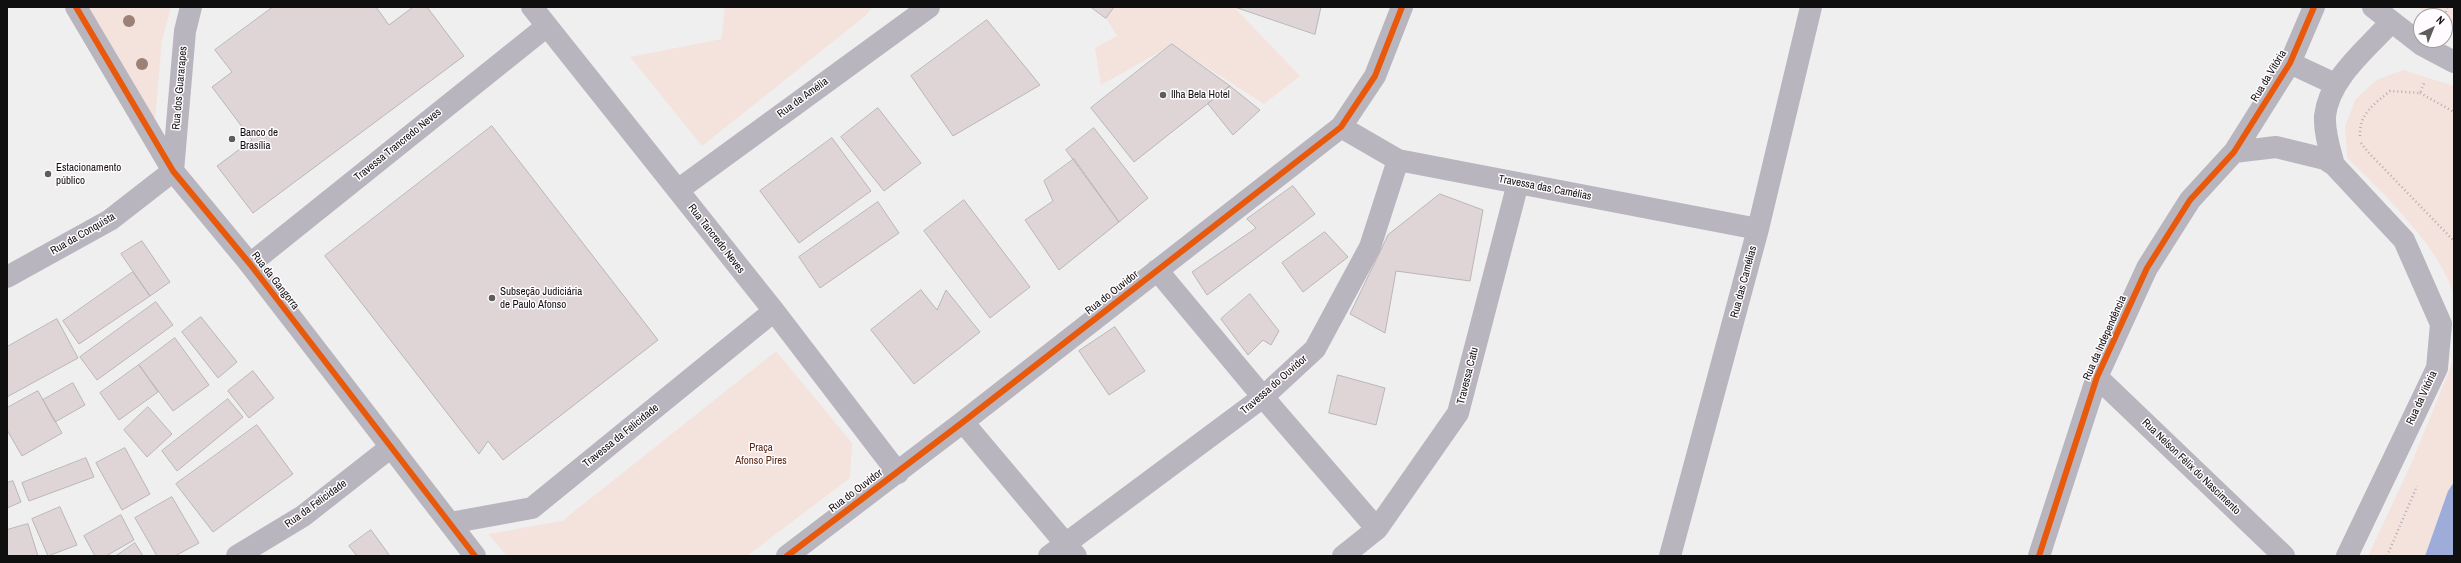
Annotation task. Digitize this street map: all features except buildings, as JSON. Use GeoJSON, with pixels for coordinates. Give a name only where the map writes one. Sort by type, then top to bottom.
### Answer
{"type":"FeatureCollection","features":[{"type":"Feature","properties":{"kind":"street","name":"Rua da Gangorra"},"geometry":{"type":"LineString","coordinates":[[76,7],[174,171],[250,264],[475,556]]}},
{"type":"Feature","properties":{"kind":"street","name":"Rua dos Guararapes"},"geometry":{"type":"LineString","coordinates":[[174,171],[185,31],[191,7]]}},
{"type":"Feature","properties":{"kind":"street","name":"Rua Tancredo Neves"},"geometry":{"type":"LineString","coordinates":[[532,7],[774,311],[898,473]]}},
{"type":"Feature","properties":{"kind":"street","name":"Rua da Amélia"},"geometry":{"type":"LineString","coordinates":[[678,190],[929,7]]}},
{"type":"Feature","properties":{"kind":"street","name":"Rua do Ouvidor"},"geometry":{"type":"LineString","coordinates":[[787,556],[898,473],[1340,127],[1375,76],[1402,7]]}},
{"type":"Feature","properties":{"kind":"street","name":"Rua das Camélias"},"geometry":{"type":"LineString","coordinates":[[1670,556],[1758,230],[1811,7]]}},
{"type":"Feature","properties":{"kind":"street","name":"Rua da Vitória"},"geometry":{"type":"LineString","coordinates":[[2234,152],[2290,63],[2314,7]]}},
{"type":"Feature","properties":{"kind":"street"},"geometry":{"type":"LineString","coordinates":[[2373,7],[2422,45],[2454,62]]}},
{"type":"Feature","properties":{"kind":"street","name":"Rua da Vitória"},"geometry":{"type":"LineString","coordinates":[[2334,165],[2329,147],[2325,116],[2335,84],[2391,22]]}},
{"type":"Feature","properties":{"kind":"street","name":"Travessa Trancredo Neves"},"geometry":{"type":"LineString","coordinates":[[250,264],[547,26]]}},
{"type":"Feature","properties":{"kind":"street"},"geometry":{"type":"LineString","coordinates":[[2290,63],[2335,84]]}},
{"type":"Feature","properties":{"kind":"street","name":"Travessa das Camélias"},"geometry":{"type":"LineString","coordinates":[[1340,127],[1398,160],[1518,182],[1758,230]]}},
{"type":"Feature","properties":{"kind":"street","name":"Rua da Vitória"},"geometry":{"type":"LineString","coordinates":[[2234,152],[2276,147],[2324,159],[2334,165],[2404,240],[2441,324],[2437,368],[2346,556]]}},
{"type":"Feature","properties":{"kind":"street","name":"Rua da Independência"},"geometry":{"type":"LineString","coordinates":[[2039,556],[2097,377],[2147,268],[2190,200],[2234,152]]}},
{"type":"Feature","properties":{"kind":"street","name":"Travessa do Ouvidor"},"geometry":{"type":"LineString","coordinates":[[963,422],[1064,552],[1263,397],[1315,349],[1370,247],[1398,160]]}},
{"type":"Feature","properties":{"kind":"street","name":"Rua da Conquista"},"geometry":{"type":"LineString","coordinates":[[7,277],[110,220],[174,171]]}},
{"type":"Feature","properties":{"kind":"street","name":"Travessa Catu"},"geometry":{"type":"LineString","coordinates":[[1343,556],[1377,529],[1458,413],[1518,182]]}},
{"type":"Feature","properties":{"kind":"street"},"geometry":{"type":"LineString","coordinates":[[1157,270],[1263,397],[1377,529]]}},
{"type":"Feature","properties":{"kind":"street","name":"Travessa da Felicidade"},"geometry":{"type":"LineString","coordinates":[[450,523],[532,508],[774,311]]}},
{"type":"Feature","properties":{"kind":"street","name":"Rua Nelson Félix do Nascimento"},"geometry":{"type":"LineString","coordinates":[[2097,377],[2284,556]]}},
{"type":"Feature","properties":{"kind":"street","name":"Rua da Felicidade"},"geometry":{"type":"LineString","coordinates":[[236,556],[303,516],[391,447]]}},
{"type":"Feature","properties":{"kind":"path"},"geometry":{"type":"LineString","coordinates":[[2420,93],[2427,74]]}},
{"type":"Feature","properties":{"kind":"path"},"geometry":{"type":"LineString","coordinates":[[2454,112],[2420,93],[2390,91],[2370,107],[2360,125],[2360,141],[2368,152],[2454,241]]}},
{"type":"Feature","properties":{"kind":"green space"},"geometry":{"type":"Polygon","coordinates":[[[83,7],[171,7],[162,41],[155,120],[83,7]]]}},
{"type":"Feature","properties":{"kind":"green space"},"geometry":{"type":"Polygon","coordinates":[[[725,7],[873,7],[864,17],[702,146],[630,57],[721,39],[725,7]]]}},
{"type":"Feature","properties":{"kind":"green space"},"geometry":{"type":"Polygon","coordinates":[[[1114,7],[1234,7],[1300,76],[1264,104],[1172,45],[1101,85],[1095,48],[1117,36],[1106,18],[1114,7]]]}},
{"type":"Feature","properties":{"kind":"green space"},"geometry":{"type":"Polygon","coordinates":[[[2418,7],[2454,7],[2454,34],[2453,8],[2418,7]]]}},
{"type":"Feature","properties":{"kind":"green space"},"geometry":{"type":"Polygon","coordinates":[[[2403,70],[2454,86],[2454,296],[2437,259],[2424,240],[2393,204],[2347,158],[2345,127],[2355,100],[2376,80],[2403,70]]]}},
{"type":"Feature","properties":{"kind":"green space","name":"Praça Afonso Pires"},"geometry":{"type":"Polygon","coordinates":[[[776,351],[852,443],[850,478],[747,556],[507,556],[488,534],[562,521],[776,351]]]}},
{"type":"Feature","properties":{"kind":"green space"},"geometry":{"type":"Polygon","coordinates":[[[2454,359],[2454,482],[2448,491],[2425,556],[2368,556],[2411,464],[2454,359]]]}},
{"type":"Feature","properties":{"kind":"water"},"geometry":{"type":"Polygon","coordinates":[[[2454,482],[2454,556],[2425,556],[2448,491],[2454,482]]]}},
{"type":"Feature","properties":{"kind":"cycle path"},"geometry":{"type":"LineString","coordinates":[[76,7],[173,171],[250,264],[475,556]]}},
{"type":"Feature","properties":{"kind":"cycle path"},"geometry":{"type":"LineString","coordinates":[[787,556],[963,422],[1341,127],[1375,76],[1402,7]]}},
{"type":"Feature","properties":{"kind":"cycle path"},"geometry":{"type":"LineString","coordinates":[[2039,556],[2097,377],[2147,268],[2190,200],[2234,152],[2290,63],[2314,7]]}},
{"type":"Feature","properties":{"kind":"place","name":"Ilha Bela Hotel"},"geometry":{"type":"Point","coordinates":[1163,95]}},
{"type":"Feature","properties":{"kind":"place","name":"Banco de Brasília"},"geometry":{"type":"Point","coordinates":[232,139]}},
{"type":"Feature","properties":{"kind":"place","name":"Estacionamento público"},"geometry":{"type":"Point","coordinates":[48,174]}},
{"type":"Feature","properties":{"kind":"place","name":"Subseção Judiciária de Paulo Afonso"},"geometry":{"type":"Point","coordinates":[492,298]}}]}
